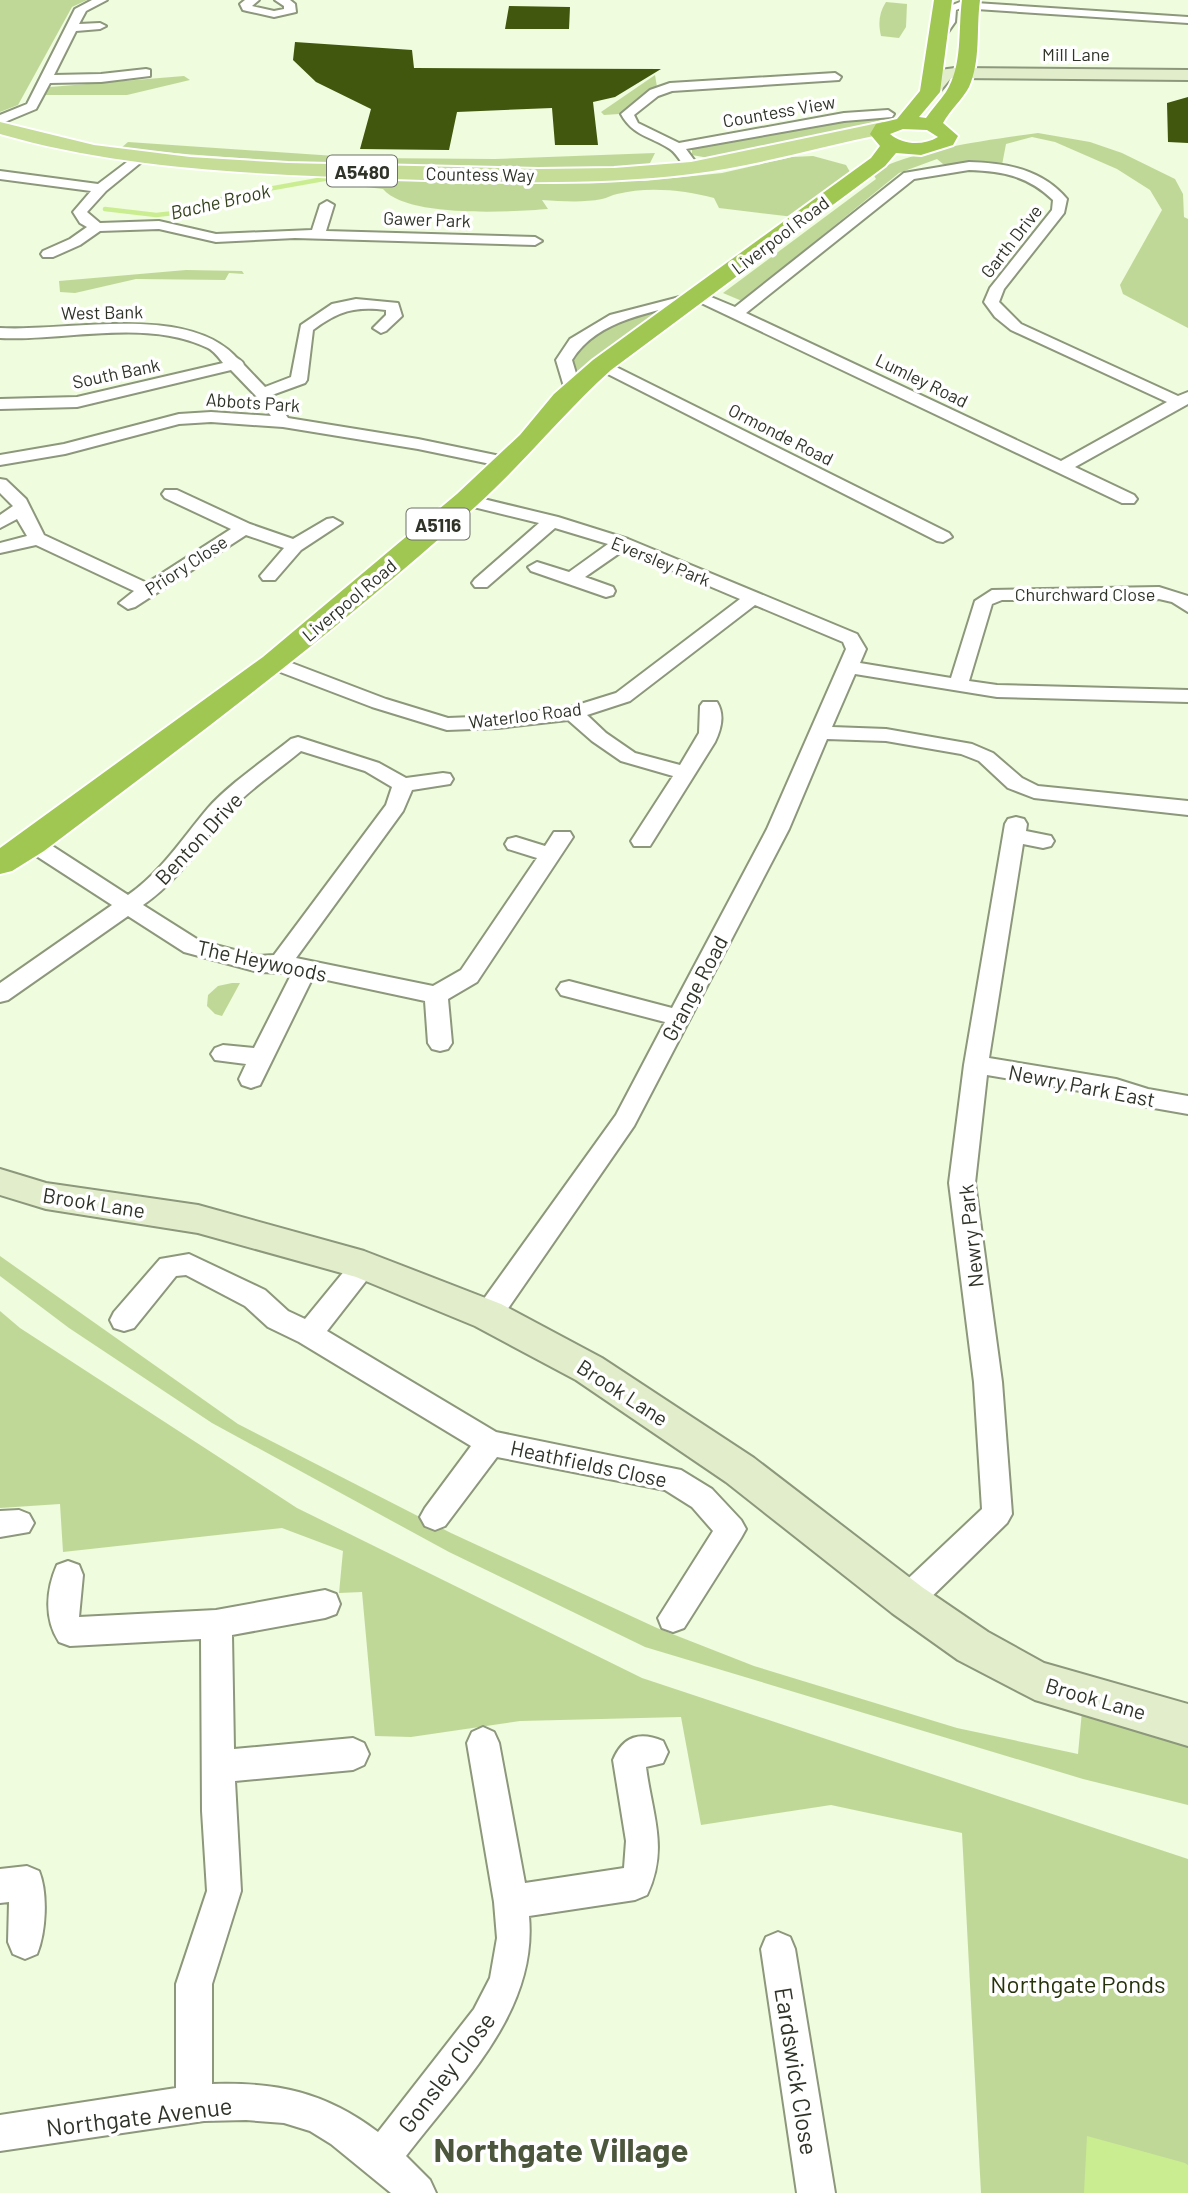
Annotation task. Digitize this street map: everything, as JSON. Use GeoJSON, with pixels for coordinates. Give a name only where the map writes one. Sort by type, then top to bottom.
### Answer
{"type":"FeatureCollection","features":[{"type":"Feature","properties":{"kind":"highway"},"geometry":{"type":"LineString","coordinates":[[930,92],[943,0]]}},
{"type":"Feature","properties":{"kind":"highway"},"geometry":{"type":"LineString","coordinates":[[890,129],[932,125],[937,114],[958,90],[964,73],[971,3]]}},
{"type":"Feature","properties":{"kind":"highway","name":"Liverpool Road"},"geometry":{"type":"LineString","coordinates":[[871,167],[890,129],[930,92]]}},
{"type":"Feature","properties":{"kind":"highway","name":"A5116"},"geometry":{"type":"LineString","coordinates":[[918,149],[946,141],[948,136],[945,132],[932,125]]}},
{"type":"Feature","properties":{"kind":"highway"},"geometry":{"type":"LineString","coordinates":[[890,129],[918,149]]}},
{"type":"Feature","properties":{"kind":"highway","name":"Liverpool Road"},"geometry":{"type":"LineString","coordinates":[[0,863],[32,843],[274,663],[467,500],[529,441],[573,390],[602,365],[871,167],[918,149]]}},
{"type":"Feature","properties":{"kind":"main road","name":"Countess Way"},"geometry":{"type":"LineString","coordinates":[[0,128],[64,145],[139,157],[308,170],[621,175],[692,167],[805,146],[834,137],[890,129]]}},
{"type":"Feature","properties":{"kind":"main road","name":"A5480"},"geometry":{"type":"LineString","coordinates":[[805,146],[849,156],[871,167]]}},
{"type":"Feature","properties":{"kind":"street"},"geometry":{"type":"LineString","coordinates":[[0,120],[32,106],[81,9],[101,0]]}},
{"type":"Feature","properties":{"kind":"street"},"geometry":{"type":"LineString","coordinates":[[253,0],[246,4],[247,9],[274,15],[290,12],[289,4],[281,0]]}},
{"type":"Feature","properties":{"kind":"street"},"geometry":{"type":"LineString","coordinates":[[939,37],[949,22],[951,8],[971,3],[1188,20]]}},
{"type":"Feature","properties":{"kind":"street"},"geometry":{"type":"LineString","coordinates":[[72,28],[100,26]]}},
{"type":"Feature","properties":{"kind":"street"},"geometry":{"type":"LineString","coordinates":[[47,79],[101,78],[146,73]]}},
{"type":"Feature","properties":{"kind":"street"},"geometry":{"type":"LineString","coordinates":[[930,92],[946,74],[964,73]]}},
{"type":"Feature","properties":{"kind":"street","name":"Mill Lane"},"geometry":{"type":"LineString","coordinates":[[964,73],[1188,75]]}},
{"type":"Feature","properties":{"kind":"street"},"geometry":{"type":"LineString","coordinates":[[692,167],[677,147],[633,125],[627,114],[654,93],[670,87],[835,77]]}},
{"type":"Feature","properties":{"kind":"street","name":"Countess View"},"geometry":{"type":"LineString","coordinates":[[677,147],[844,117],[890,129]]}},
{"type":"Feature","properties":{"kind":"street"},"geometry":{"type":"LineString","coordinates":[[97,227],[85,220],[80,212],[101,188],[139,157]]}},
{"type":"Feature","properties":{"kind":"street","name":"Garth Drive"},"geometry":{"type":"LineString","coordinates":[[738,312],[909,176],[946,168],[999,167],[1029,175],[1050,187],[1060,199],[1059,210],[997,288],[991,302],[1000,314],[1016,327],[1184,400]]}},
{"type":"Feature","properties":{"kind":"street"},"geometry":{"type":"LineString","coordinates":[[0,174],[101,188]]}},
{"type":"Feature","properties":{"kind":"street"},"geometry":{"type":"LineString","coordinates":[[318,235],[327,205]]}},
{"type":"Feature","properties":{"kind":"street","name":"Gawer Park"},"geometry":{"type":"LineString","coordinates":[[47,254],[75,242],[97,227],[159,225],[216,238],[318,235],[535,241]]}},
{"type":"Feature","properties":{"kind":"street"},"geometry":{"type":"LineString","coordinates":[[573,390],[564,360],[575,342],[615,318],[699,296]]}},
{"type":"Feature","properties":{"kind":"street","name":"Lumley Road"},"geometry":{"type":"LineString","coordinates":[[699,296],[738,312],[1128,499]]}},
{"type":"Feature","properties":{"kind":"street"},"geometry":{"type":"LineString","coordinates":[[262,393],[299,380],[306,328],[331,308],[358,302],[393,306],[413,300]]}},
{"type":"Feature","properties":{"kind":"street"},"geometry":{"type":"LineString","coordinates":[[381,328],[394,316],[393,306]]}},
{"type":"Feature","properties":{"kind":"street","name":"West Bank"},"geometry":{"type":"LineString","coordinates":[[0,333],[131,327],[173,333],[215,345],[237,364],[283,422]]}},
{"type":"Feature","properties":{"kind":"street","name":"South Bank"},"geometry":{"type":"LineString","coordinates":[[0,404],[76,402],[237,364]]}},
{"type":"Feature","properties":{"kind":"street","name":"Ormonde Road"},"geometry":{"type":"LineString","coordinates":[[602,365],[943,537]]}},
{"type":"Feature","properties":{"kind":"street","name":"Garth Drive"},"geometry":{"type":"LineString","coordinates":[[1061,468],[1184,400]]}},
{"type":"Feature","properties":{"kind":"street","name":"Abbots Park"},"geometry":{"type":"LineString","coordinates":[[0,460],[65,449],[179,419],[211,417],[283,422],[418,444],[505,462]]}},
{"type":"Feature","properties":{"kind":"street"},"geometry":{"type":"LineString","coordinates":[[0,484],[22,508],[30,530],[38,540],[147,590]]}},
{"type":"Feature","properties":{"kind":"street","name":"Priory Close"},"geometry":{"type":"LineString","coordinates":[[171,494],[244,528],[295,547]]}},
{"type":"Feature","properties":{"kind":"street","name":"Eversley Park"},"geometry":{"type":"LineString","coordinates":[[467,500],[552,521],[622,543],[850,638]]}},
{"type":"Feature","properties":{"kind":"street"},"geometry":{"type":"LineString","coordinates":[[0,523],[22,508]]}},
{"type":"Feature","properties":{"kind":"street"},"geometry":{"type":"LineString","coordinates":[[481,583],[552,521]]}},
{"type":"Feature","properties":{"kind":"street"},"geometry":{"type":"LineString","coordinates":[[270,576],[295,547],[333,523]]}},
{"type":"Feature","properties":{"kind":"street","name":"Priory Close"},"geometry":{"type":"LineString","coordinates":[[128,603],[244,528]]}},
{"type":"Feature","properties":{"kind":"street"},"geometry":{"type":"LineString","coordinates":[[0,548],[38,540]]}},
{"type":"Feature","properties":{"kind":"street"},"geometry":{"type":"LineString","coordinates":[[569,580],[622,543]]}},
{"type":"Feature","properties":{"kind":"street"},"geometry":{"type":"LineString","coordinates":[[537,567],[607,592]]}},
{"type":"Feature","properties":{"kind":"street","name":"Churchward Close"},"geometry":{"type":"LineString","coordinates":[[958,686],[984,601],[999,594],[1159,593],[1179,598],[1188,606]]}},
{"type":"Feature","properties":{"kind":"street","name":"Waterloo Road"},"geometry":{"type":"LineString","coordinates":[[274,663],[380,703],[447,723],[498,722],[573,713],[623,697],[752,598]]}},
{"type":"Feature","properties":{"kind":"street","name":"Grange Road"},"geometry":{"type":"LineString","coordinates":[[488,1315],[625,1120],[778,829],[822,733],[856,649],[850,638]]}},
{"type":"Feature","properties":{"kind":"street"},"geometry":{"type":"LineString","coordinates":[[849,667],[997,691],[1188,696]]}},
{"type":"Feature","properties":{"kind":"street"},"geometry":{"type":"LineString","coordinates":[[642,841],[708,738],[713,717],[710,706]]}},
{"type":"Feature","properties":{"kind":"street"},"geometry":{"type":"LineString","coordinates":[[573,713],[599,737],[628,757],[685,774]]}},
{"type":"Feature","properties":{"kind":"street"},"geometry":{"type":"LineString","coordinates":[[822,733],[886,735],[965,748],[986,757],[1016,783],[1034,792],[1188,808]]}},
{"type":"Feature","properties":{"kind":"street","name":"Benton Drive"},"geometry":{"type":"LineString","coordinates":[[0,994],[157,885],[183,857],[217,811],[306,735],[372,766],[403,785]]}},
{"type":"Feature","properties":{"kind":"street"},"geometry":{"type":"LineString","coordinates":[[281,963],[396,806],[403,785],[443,779]]}},
{"type":"Feature","properties":{"kind":"street","name":"Newry Park"},"geometry":{"type":"LineString","coordinates":[[907,1600],[997,1514],[988,1381],[962,1183],[976,1065],[1016,830],[1043,841]]}},
{"type":"Feature","properties":{"kind":"street","name":"The Heywoods"},"geometry":{"type":"LineString","coordinates":[[32,843],[192,947],[258,964],[281,963],[436,995]]}},
{"type":"Feature","properties":{"kind":"street"},"geometry":{"type":"LineString","coordinates":[[440,1044],[436,995],[470,976],[556,846],[516,844]]}},
{"type":"Feature","properties":{"kind":"street"},"geometry":{"type":"LineString","coordinates":[[223,1054],[256,1068],[305,970]]}},
{"type":"Feature","properties":{"kind":"street"},"geometry":{"type":"LineString","coordinates":[[569,989],[677,1017]]}},
{"type":"Feature","properties":{"kind":"street","name":"Newry Park East"},"geometry":{"type":"LineString","coordinates":[[976,1065],[1116,1088],[1148,1098],[1188,1105]]}},
{"type":"Feature","properties":{"kind":"street","name":"Brook Lane"},"geometry":{"type":"LineString","coordinates":[[0,1182],[46,1196],[198,1219],[364,1265],[488,1315],[589,1369],[740,1470],[907,1600],[973,1646],[1035,1680],[1188,1725]]}},
{"type":"Feature","properties":{"kind":"street","name":"Heathfields Close"},"geometry":{"type":"LineString","coordinates":[[124,1320],[169,1266],[189,1264],[255,1298],[278,1319],[309,1334],[490,1443],[671,1479],[702,1498],[731,1529],[673,1618]]}},
{"type":"Feature","properties":{"kind":"street"},"geometry":{"type":"LineString","coordinates":[[309,1334],[364,1265]]}},
{"type":"Feature","properties":{"kind":"street","name":"Heathfields Close"},"geometry":{"type":"LineString","coordinates":[[435,1517],[490,1443]]}},
{"type":"Feature","properties":{"kind":"street"},"geometry":{"type":"LineString","coordinates":[[68,1575],[64,1616],[65,1626],[70,1632],[216,1624],[325,1604]]}},
{"type":"Feature","properties":{"kind":"street"},"geometry":{"type":"LineString","coordinates":[[194,2104],[194,1984],[224,1891],[219,1811],[221,1766],[216,1624]]}},
{"type":"Feature","properties":{"kind":"street","name":"Gonsley Close"},"geometry":{"type":"LineString","coordinates":[[382,2157],[487,2022],[507,1982],[514,1938],[511,1902],[483,1743]]}},
{"type":"Feature","properties":{"kind":"street"},"geometry":{"type":"LineString","coordinates":[[511,1902],[635,1883],[641,1875],[641,1833],[629,1759],[637,1751],[652,1752]]}},
{"type":"Feature","properties":{"kind":"street"},"geometry":{"type":"LineString","coordinates":[[221,1766],[353,1754]]}},
{"type":"Feature","properties":{"kind":"street"},"geometry":{"type":"LineString","coordinates":[[0,1886],[27,1883],[24,1942]]}},
{"type":"Feature","properties":{"kind":"street","name":"Eardswick Close"},"geometry":{"type":"LineString","coordinates":[[778,1949],[816,2193]]}},
{"type":"Feature","properties":{"kind":"street","name":"Northgate Avenue"},"geometry":{"type":"LineString","coordinates":[[0,2133],[194,2104],[269,2103],[316,2115],[382,2157],[417,2193]]}},
{"type":"Feature","properties":{"kind":"green space"},"geometry":{"type":"Polygon","coordinates":[[[0,0],[87,0],[72,7],[18,105],[0,112],[0,0]]]}},
{"type":"Feature","properties":{"kind":"green space"},"geometry":{"type":"Polygon","coordinates":[[[886,2],[907,4],[906,27],[899,38],[881,36],[880,18],[886,2]]]}},
{"type":"Feature","properties":{"kind":"green space"},"geometry":{"type":"Polygon","coordinates":[[[655,75],[657,87],[619,114],[604,115],[601,112],[655,75]]]}},
{"type":"Feature","properties":{"kind":"green space"},"geometry":{"type":"Polygon","coordinates":[[[184,76],[190,80],[127,95],[44,95],[50,87],[184,76]]]}},
{"type":"Feature","properties":{"kind":"green space"},"geometry":{"type":"Polygon","coordinates":[[[853,119],[882,120],[774,148],[714,159],[692,155],[692,148],[853,119]]]}},
{"type":"Feature","properties":{"kind":"green space"},"geometry":{"type":"Polygon","coordinates":[[[1038,133],[1090,142],[1122,153],[1175,179],[1183,194],[1184,217],[1188,219],[1188,328],[1123,294],[1120,285],[1162,210],[1150,190],[1117,169],[1055,142],[1032,137],[1006,144],[1002,165],[943,164],[937,159],[899,173],[742,301],[723,293],[876,179],[872,172],[931,151],[1038,133]]]}},
{"type":"Feature","properties":{"kind":"green space"},"geometry":{"type":"Polygon","coordinates":[[[128,142],[365,158],[495,159],[655,153],[650,163],[643,167],[447,168],[316,163],[121,148],[128,142]]]}},
{"type":"Feature","properties":{"kind":"green space"},"geometry":{"type":"Polygon","coordinates":[[[813,156],[846,165],[850,172],[794,217],[719,208],[714,198],[678,191],[653,190],[615,194],[587,201],[542,200],[548,209],[461,211],[414,205],[383,189],[333,183],[347,179],[645,181],[722,173],[792,157],[813,156]]]}},
{"type":"Feature","properties":{"kind":"green space"},"geometry":{"type":"Polygon","coordinates":[[[186,270],[242,271],[244,274],[229,273],[225,280],[136,279],[75,293],[60,292],[59,281],[186,270]]]}},
{"type":"Feature","properties":{"kind":"green space"},"geometry":{"type":"Polygon","coordinates":[[[647,313],[657,315],[580,371],[572,370],[570,360],[596,335],[624,320],[647,313]]]}},
{"type":"Feature","properties":{"kind":"green space"},"geometry":{"type":"Polygon","coordinates":[[[240,983],[222,1016],[215,1014],[207,1006],[208,995],[218,986],[240,983]]]}},
{"type":"Feature","properties":{"kind":"green space"},"geometry":{"type":"Polygon","coordinates":[[[0,1256],[238,1424],[451,1533],[657,1628],[754,1666],[957,1728],[1078,1754],[1082,1711],[1188,1744],[1188,1805],[1083,1779],[645,1647],[449,1552],[212,1423],[69,1328],[0,1276],[0,1256]]]}},
{"type":"Feature","properties":{"kind":"green space","name":"Northgate Ponds"},"geometry":{"type":"Polygon","coordinates":[[[0,1311],[20,1328],[297,1508],[642,1678],[1188,1859],[1188,2193],[981,2193],[962,1833],[831,1805],[701,1825],[681,1717],[520,1721],[411,1737],[375,1736],[362,1592],[339,1593],[343,1551],[282,1528],[63,1552],[60,1504],[0,1508],[0,1311]]]}},
{"type":"Feature","properties":{"kind":"shaded area"},"geometry":{"type":"Polygon","coordinates":[[[1087,2136],[1185,2163],[1188,2165],[1188,2193],[1084,2193],[1087,2136]]]}},
{"type":"Feature","properties":{"kind":"building"},"geometry":{"type":"Polygon","coordinates":[[[509,6],[570,7],[569,29],[505,29],[509,6]]]}},
{"type":"Feature","properties":{"kind":"building"},"geometry":{"type":"Polygon","coordinates":[[[295,42],[412,50],[414,68],[661,69],[615,97],[593,102],[598,145],[555,145],[552,108],[457,112],[449,150],[360,149],[371,109],[316,82],[293,60],[295,42]]]}},
{"type":"Feature","properties":{"kind":"building"},"geometry":{"type":"Polygon","coordinates":[[[1188,97],[1188,143],[1168,142],[1167,103],[1188,97]]]}},
{"type":"Feature","properties":{"kind":"waterway","name":"Bache Brook"},"geometry":{"type":"LineString","coordinates":[[105,209],[156,215],[184,212],[234,195],[335,177]]}},
{"type":"Feature","properties":{"kind":"district","name":"Northgate Village"},"geometry":{"type":"Point","coordinates":[561,2149]}}]}
